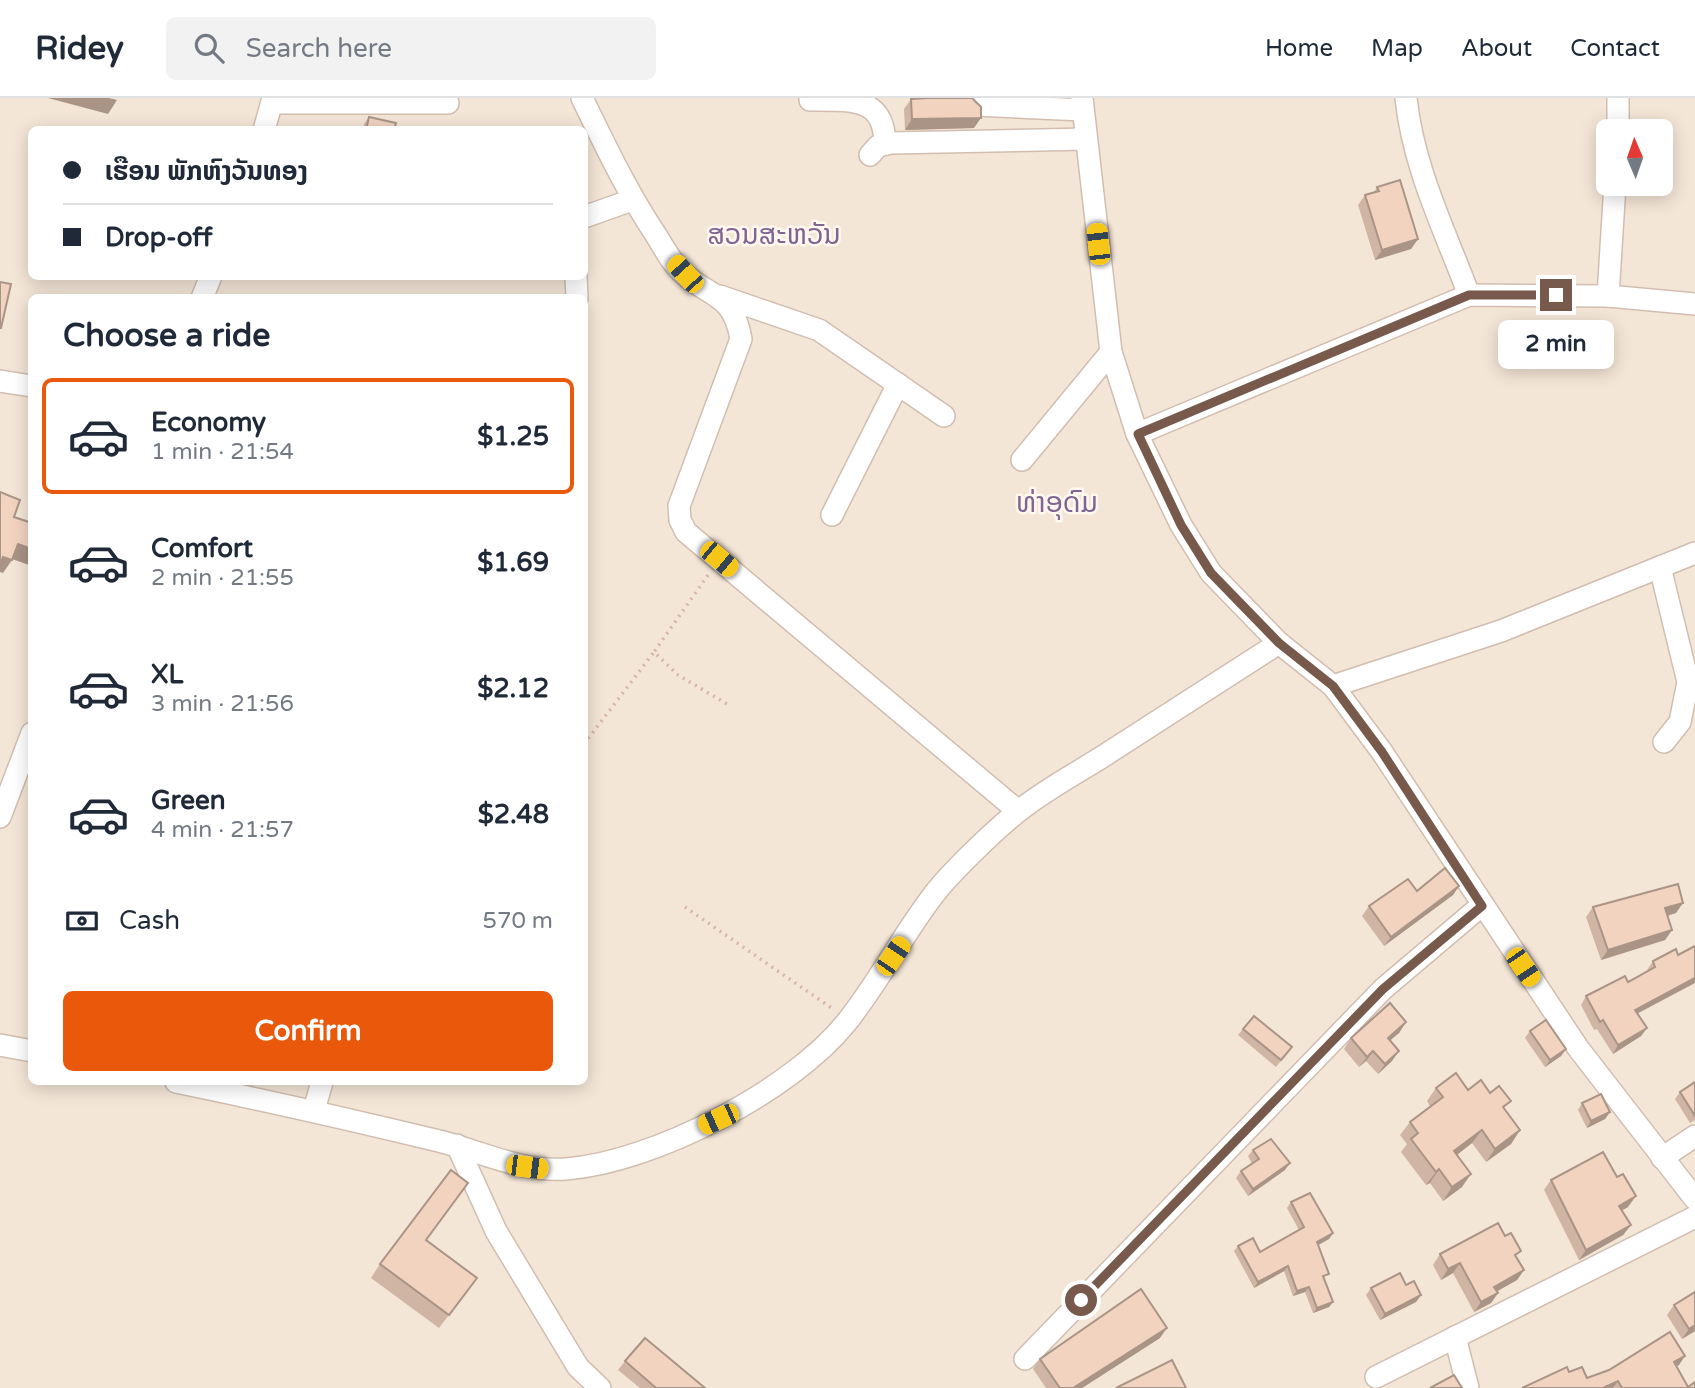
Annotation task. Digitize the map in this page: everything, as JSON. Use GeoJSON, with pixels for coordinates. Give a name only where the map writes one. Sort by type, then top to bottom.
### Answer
{"type":"FeatureCollection","features":[{"type":"Feature","properties":{"kind":"street"},"geometry":{"type":"LineString","coordinates":[[582,98],[632,200],[685,274],[720,296],[819,330],[944,416]]}},
{"type":"Feature","properties":{"kind":"street"},"geometry":{"type":"LineString","coordinates":[[1406,98],[1413,144],[1423,177],[1469,295]]}},
{"type":"Feature","properties":{"kind":"street"},"geometry":{"type":"LineString","coordinates":[[1618,98],[1618,119]]}},
{"type":"Feature","properties":{"kind":"street"},"geometry":{"type":"LineString","coordinates":[[810,100],[870,102],[879,109],[884,120],[878,149],[1086,139]]}},
{"type":"Feature","properties":{"kind":"street"},"geometry":{"type":"LineString","coordinates":[[265,126],[272,101],[448,103]]}},
{"type":"Feature","properties":{"kind":"street"},"geometry":{"type":"LineString","coordinates":[[976,104],[1082,104],[1111,352],[1138,434],[1181,525],[1211,573],[1279,643],[1333,686],[1382,752],[1578,1048],[1695,1199]]}},
{"type":"Feature","properties":{"kind":"street"},"geometry":{"type":"LineString","coordinates":[[1608,296],[1614,196]]}},
{"type":"Feature","properties":{"kind":"street"},"geometry":{"type":"LineString","coordinates":[[588,216],[632,200]]}},
{"type":"Feature","properties":{"kind":"street"},"geometry":{"type":"LineString","coordinates":[[1138,434],[1469,295],[1608,296],[1695,304]]}},
{"type":"Feature","properties":{"kind":"street"},"geometry":{"type":"LineString","coordinates":[[720,296],[738,320],[741,339],[679,506],[680,520],[686,531],[1018,811]]}},
{"type":"Feature","properties":{"kind":"street"},"geometry":{"type":"LineString","coordinates":[[1022,460],[1111,352]]}},
{"type":"Feature","properties":{"kind":"street"},"geometry":{"type":"LineString","coordinates":[[0,381],[28,385]]}},
{"type":"Feature","properties":{"kind":"street"},"geometry":{"type":"LineString","coordinates":[[832,515],[898,384]]}},
{"type":"Feature","properties":{"kind":"street"},"geometry":{"type":"LineString","coordinates":[[1333,686],[1501,631],[1695,553]]}},
{"type":"Feature","properties":{"kind":"street"},"geometry":{"type":"LineString","coordinates":[[1660,567],[1688,682],[1680,722],[1664,742]]}},
{"type":"Feature","properties":{"kind":"street"},"geometry":{"type":"LineString","coordinates":[[191,1085],[314,1110],[457,1145],[511,1165],[543,1169],[569,1169],[614,1159],[707,1125],[771,1089],[813,1058],[849,1021],[937,891],[1018,811],[1279,643]]}},
{"type":"Feature","properties":{"kind":"street"},"geometry":{"type":"LineString","coordinates":[[0,817],[28,744]]}},
{"type":"Feature","properties":{"kind":"street"},"geometry":{"type":"LineString","coordinates":[[1025,1359],[1383,989],[1482,906]]}},
{"type":"Feature","properties":{"kind":"street"},"geometry":{"type":"LineString","coordinates":[[0,1045],[28,1050]]}},
{"type":"Feature","properties":{"kind":"street"},"geometry":{"type":"LineString","coordinates":[[314,1110],[321,1085]]}},
{"type":"Feature","properties":{"kind":"street"},"geometry":{"type":"LineString","coordinates":[[1661,1158],[1695,1136]]}},
{"type":"Feature","properties":{"kind":"street"},"geometry":{"type":"LineString","coordinates":[[457,1145],[496,1231],[578,1367],[600,1388]]}},
{"type":"Feature","properties":{"kind":"street"},"geometry":{"type":"LineString","coordinates":[[1376,1377],[1695,1217]]}},
{"type":"Feature","properties":{"kind":"street"},"geometry":{"type":"LineString","coordinates":[[1455,1337],[1468,1388]]}},
{"type":"Feature","properties":{"kind":"path"},"geometry":{"type":"LineString","coordinates":[[588,739],[719,559]]}},
{"type":"Feature","properties":{"kind":"path"},"geometry":{"type":"LineString","coordinates":[[653,652],[678,675],[727,705]]}},
{"type":"Feature","properties":{"kind":"path"},"geometry":{"type":"LineString","coordinates":[[685,907],[849,1021]]}},
{"type":"Feature","properties":{"kind":"shaded area"},"geometry":{"type":"Polygon","coordinates":[[[0,98],[1695,98],[1695,1388],[0,1388],[0,98]]]}},
{"type":"Feature","properties":{"kind":"building"},"geometry":{"type":"Polygon","coordinates":[[[972,98],[981,107],[981,118],[912,119],[911,99],[972,98]]]}},
{"type":"Feature","properties":{"kind":"building"},"geometry":{"type":"Polygon","coordinates":[[[369,117],[396,123],[395,126],[367,126],[369,117]]]}},
{"type":"Feature","properties":{"kind":"building"},"geometry":{"type":"Polygon","coordinates":[[[1400,180],[1418,239],[1382,250],[1365,195],[1379,191],[1377,187],[1400,180]]]}},
{"type":"Feature","properties":{"kind":"building"},"geometry":{"type":"Polygon","coordinates":[[[0,282],[11,284],[1,328],[0,328],[0,282]]]}},
{"type":"Feature","properties":{"kind":"building"},"geometry":{"type":"Polygon","coordinates":[[[0,492],[20,500],[14,517],[28,522],[28,548],[18,544],[12,560],[3,557],[0,566],[0,492]]]}},
{"type":"Feature","properties":{"kind":"building"},"geometry":{"type":"Polygon","coordinates":[[[1445,868],[1459,886],[1391,937],[1369,906],[1408,879],[1417,891],[1445,868]]]}},
{"type":"Feature","properties":{"kind":"building"},"geometry":{"type":"Polygon","coordinates":[[[1678,884],[1683,903],[1665,908],[1672,930],[1608,950],[1593,907],[1678,884]]]}},
{"type":"Feature","properties":{"kind":"building"},"geometry":{"type":"Polygon","coordinates":[[[1695,946],[1695,978],[1635,1010],[1647,1028],[1618,1045],[1603,1020],[1600,1022],[1586,996],[1625,976],[1628,982],[1655,967],[1653,961],[1676,949],[1678,955],[1695,946]]]}},
{"type":"Feature","properties":{"kind":"building"},"geometry":{"type":"Polygon","coordinates":[[[1390,1003],[1406,1022],[1388,1038],[1399,1051],[1385,1064],[1373,1051],[1367,1057],[1351,1038],[1390,1003]]]}},
{"type":"Feature","properties":{"kind":"building"},"geometry":{"type":"Polygon","coordinates":[[[1254,1016],[1292,1047],[1281,1060],[1243,1029],[1254,1016]]]}},
{"type":"Feature","properties":{"kind":"building"},"geometry":{"type":"Polygon","coordinates":[[[1546,1020],[1566,1049],[1550,1060],[1530,1031],[1546,1020]]]}},
{"type":"Feature","properties":{"kind":"building"},"geometry":{"type":"Polygon","coordinates":[[[1456,1073],[1468,1090],[1481,1080],[1490,1093],[1499,1086],[1511,1101],[1503,1107],[1520,1130],[1495,1149],[1482,1130],[1454,1151],[1471,1174],[1452,1187],[1439,1169],[1436,1172],[1411,1139],[1418,1133],[1410,1122],[1443,1097],[1436,1088],[1456,1073]]]}},
{"type":"Feature","properties":{"kind":"building"},"geometry":{"type":"Polygon","coordinates":[[[1695,1082],[1695,1116],[1680,1092],[1695,1082]]]}},
{"type":"Feature","properties":{"kind":"building"},"geometry":{"type":"Polygon","coordinates":[[[1601,1094],[1610,1112],[1591,1121],[1582,1103],[1601,1094]]]}},
{"type":"Feature","properties":{"kind":"building"},"geometry":{"type":"Polygon","coordinates":[[[1271,1139],[1290,1163],[1253,1189],[1241,1171],[1259,1159],[1253,1150],[1271,1139]]]}},
{"type":"Feature","properties":{"kind":"building"},"geometry":{"type":"Polygon","coordinates":[[[1603,1152],[1617,1177],[1623,1174],[1636,1196],[1619,1206],[1631,1225],[1586,1250],[1551,1180],[1603,1152]]]}},
{"type":"Feature","properties":{"kind":"building"},"geometry":{"type":"Polygon","coordinates":[[[451,1170],[468,1183],[426,1240],[477,1278],[449,1315],[380,1264],[451,1170]]]}},
{"type":"Feature","properties":{"kind":"building"},"geometry":{"type":"Polygon","coordinates":[[[1310,1193],[1333,1233],[1317,1242],[1329,1274],[1323,1276],[1333,1302],[1317,1308],[1309,1287],[1297,1291],[1288,1266],[1258,1282],[1238,1246],[1253,1238],[1260,1252],[1304,1227],[1291,1202],[1310,1193]]]}},
{"type":"Feature","properties":{"kind":"building"},"geometry":{"type":"Polygon","coordinates":[[[1498,1223],[1505,1236],[1511,1233],[1521,1251],[1515,1255],[1524,1270],[1494,1287],[1498,1293],[1481,1302],[1460,1263],[1448,1269],[1440,1254],[1498,1223]]]}},
{"type":"Feature","properties":{"kind":"building"},"geometry":{"type":"Polygon","coordinates":[[[1400,1273],[1406,1285],[1414,1281],[1421,1295],[1385,1314],[1371,1288],[1400,1273]]]}},
{"type":"Feature","properties":{"kind":"building"},"geometry":{"type":"Polygon","coordinates":[[[1141,1289],[1167,1328],[1073,1388],[1060,1388],[1040,1359],[1141,1289]]]}},
{"type":"Feature","properties":{"kind":"building"},"geometry":{"type":"Polygon","coordinates":[[[1695,1292],[1695,1325],[1689,1329],[1674,1305],[1695,1292]]]}},
{"type":"Feature","properties":{"kind":"building"},"geometry":{"type":"Polygon","coordinates":[[[1670,1332],[1685,1356],[1674,1362],[1688,1387],[1695,1382],[1695,1388],[1622,1388],[1618,1381],[1603,1388],[1522,1388],[1567,1367],[1569,1372],[1582,1367],[1587,1378],[1609,1370],[1670,1332]]]}},
{"type":"Feature","properties":{"kind":"building"},"geometry":{"type":"Polygon","coordinates":[[[645,1338],[705,1388],[656,1388],[625,1361],[645,1338]]]}},
{"type":"Feature","properties":{"kind":"building"},"geometry":{"type":"Polygon","coordinates":[[[1172,1360],[1186,1388],[1116,1388],[1172,1360]]]}},
{"type":"Feature","properties":{"kind":"building"},"geometry":{"type":"Polygon","coordinates":[[[1454,1375],[1462,1388],[1430,1388],[1454,1375]]]}},
{"type":"Feature","properties":{"kind":"district","name":"ສວນສະຫວັນ"},"geometry":{"type":"Point","coordinates":[774,235]}},
{"type":"Feature","properties":{"kind":"district","name":"ທ່າອຸດົມ"},"geometry":{"type":"Point","coordinates":[1057,503]}},
{"type":"Feature","properties":{"kind":"route"},"geometry":{"type":"LineString","coordinates":[[1081,1300],[1383,989],[1482,906],[1382,752],[1333,686],[1279,643],[1211,573],[1181,525],[1153,471],[1138,434],[1469,295],[1556,295]]}}]}
